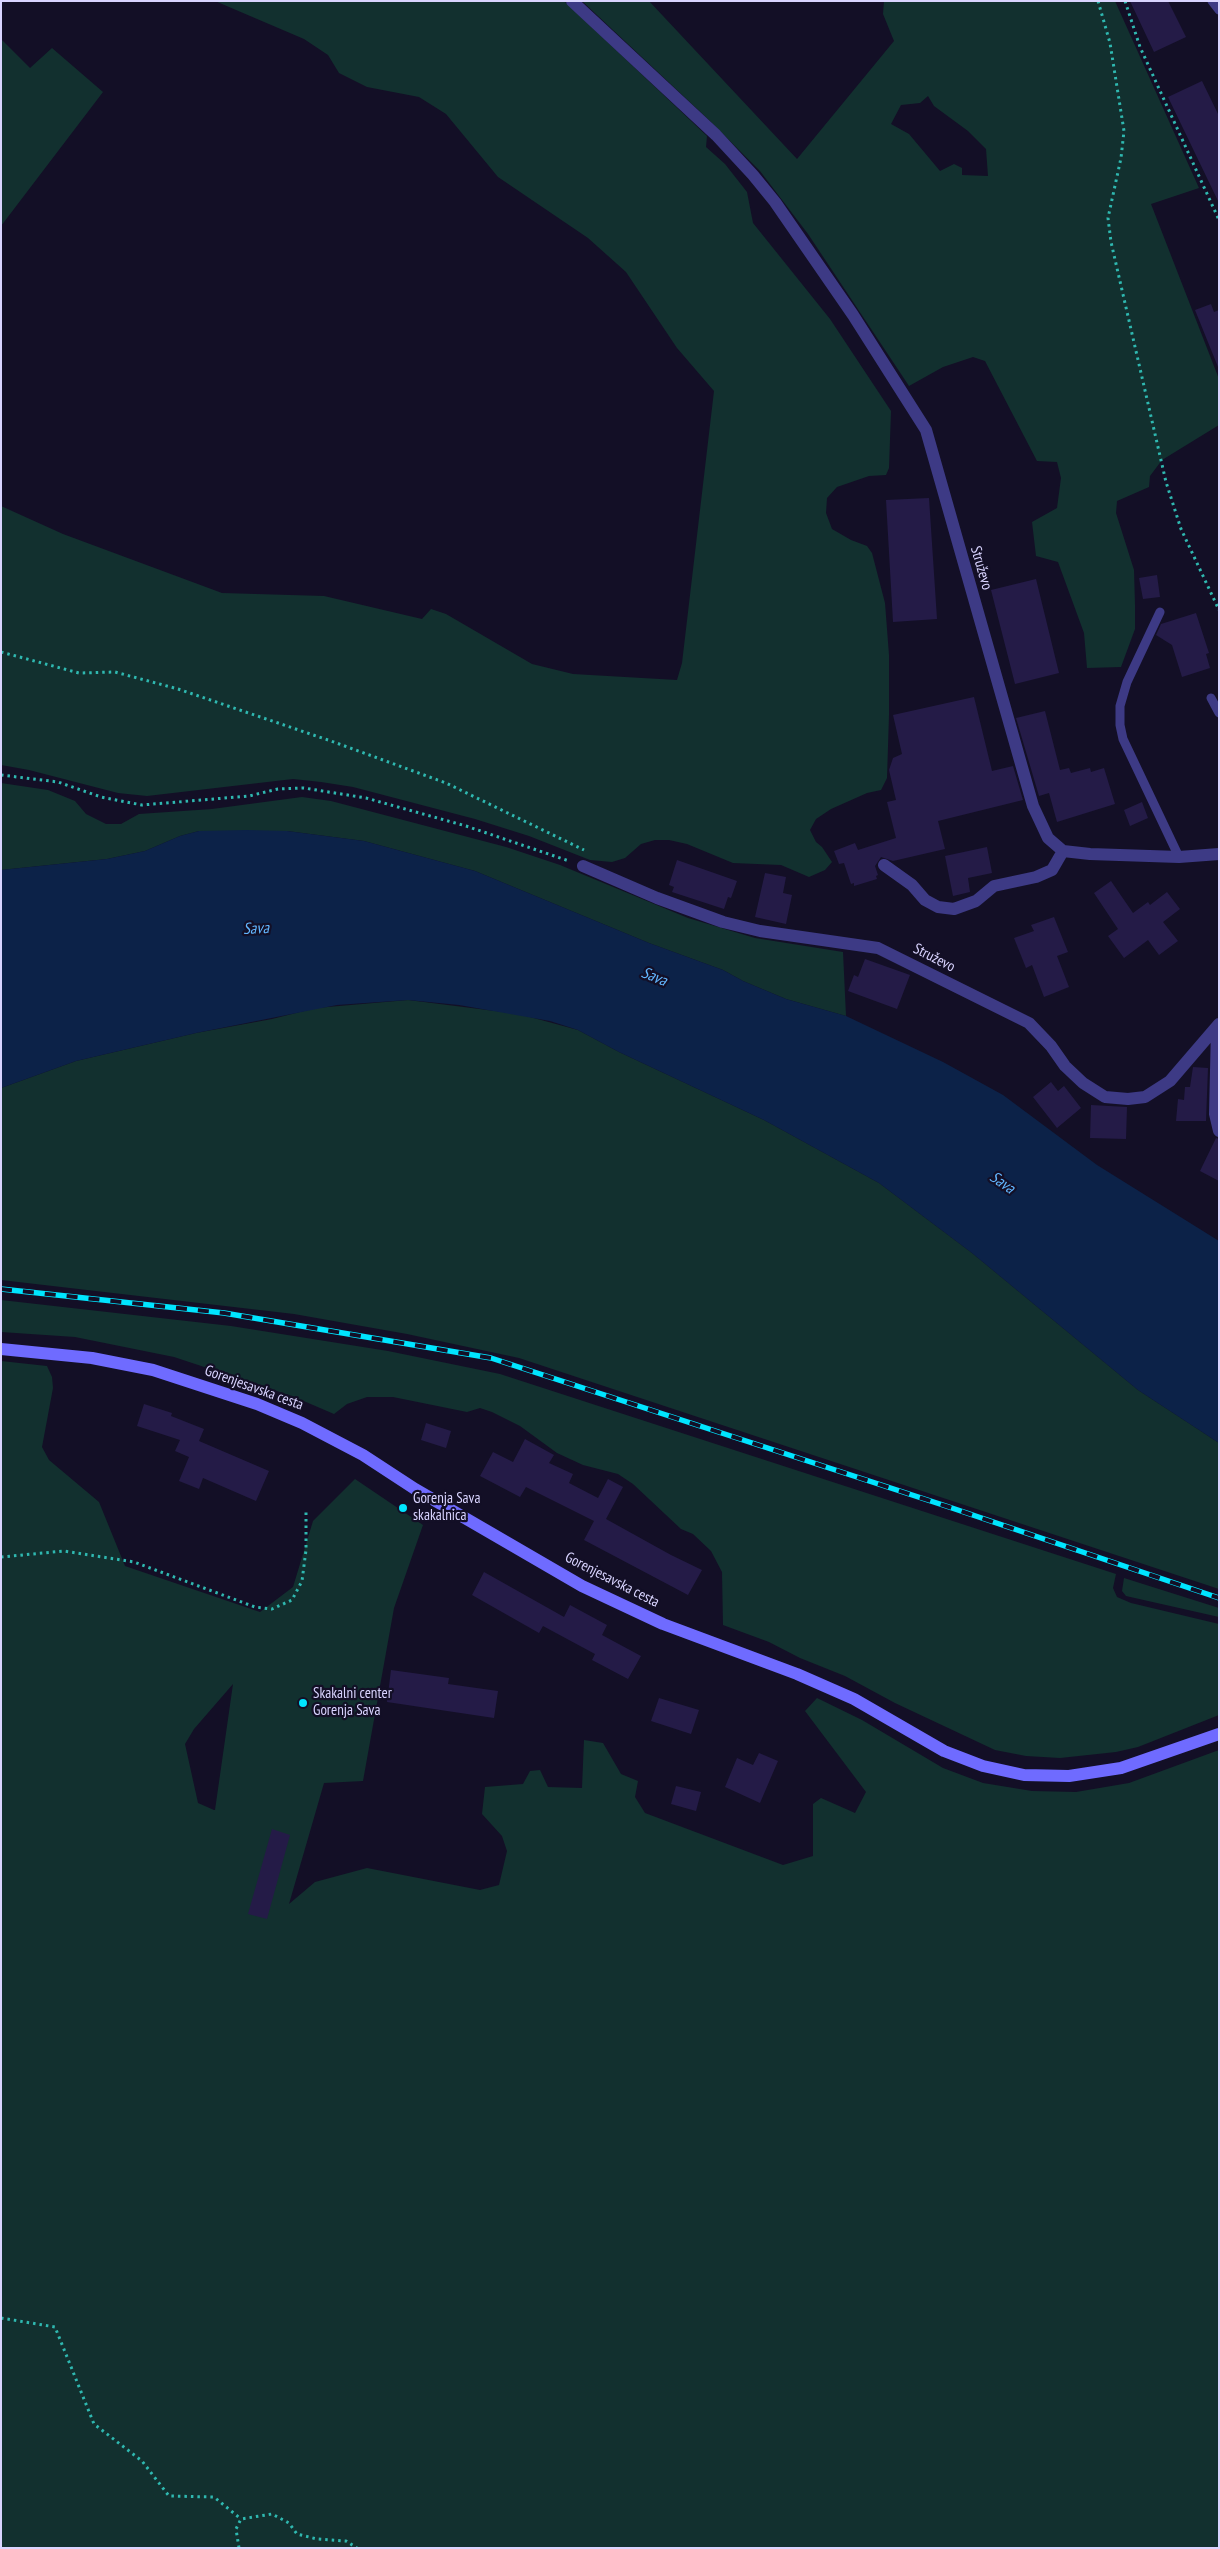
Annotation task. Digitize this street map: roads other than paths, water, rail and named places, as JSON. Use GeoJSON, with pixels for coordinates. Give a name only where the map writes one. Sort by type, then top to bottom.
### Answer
{"type":"FeatureCollection","features":[{"type":"Feature","properties":{"kind":"street","name":"Struževo"},"geometry":{"type":"LineString","coordinates":[[572,1],[716,135],[754,175],[775,202],[853,315],[926,430],[1033,806],[1048,838],[1064,851]]}},
{"type":"Feature","properties":{"kind":"street"},"geometry":{"type":"LineString","coordinates":[[884,866],[912,885],[925,900],[938,907],[954,909],[976,901],[994,886],[1036,877],[1052,870],[1064,851],[1090,854],[1179,857],[1219,854]]}},
{"type":"Feature","properties":{"kind":"street","name":"Struževo"},"geometry":{"type":"LineString","coordinates":[[583,866],[657,898],[723,922],[760,931],[878,948],[1029,1024],[1050,1046],[1065,1066],[1084,1083],[1105,1097],[1128,1100],[1145,1097],[1170,1081],[1218,1026]]}},
{"type":"Feature","properties":{"kind":"street","name":"Struževo"},"geometry":{"type":"LineString","coordinates":[[1218,1026],[1215,1114],[1219,1131]]}},
{"type":"Feature","properties":{"kind":"street","name":"Gorenjesavska cesta"},"geometry":{"type":"LineString","coordinates":[[1,1349],[92,1358],[153,1370],[257,1404],[302,1422],[362,1455],[415,1489],[582,1586],[663,1624],[797,1674],[854,1698],[944,1751],[983,1766],[1024,1775],[1070,1776],[1121,1768],[1219,1734]]}},
{"type":"Feature","properties":{"kind":"lane"},"geometry":{"type":"LineString","coordinates":[[1212,1],[1219,10]]}},
{"type":"Feature","properties":{"kind":"lane"},"geometry":{"type":"LineString","coordinates":[[1160,612],[1127,682],[1120,706],[1120,725],[1123,739],[1179,857]]}},
{"type":"Feature","properties":{"kind":"lane"},"geometry":{"type":"LineString","coordinates":[[1211,698],[1219,713]]}},
{"type":"Feature","properties":{"kind":"water","name":"Sava"},"geometry":{"type":"Polygon","coordinates":[[[199,831],[287,831],[364,841],[475,871],[649,943],[723,970],[743,981],[786,999],[846,1016],[943,1062],[1003,1095],[1097,1165],[1219,1241],[1219,1443],[1138,1390],[972,1253],[879,1183],[764,1120],[619,1052],[578,1030],[550,1021],[459,1005],[408,1000],[337,1005],[196,1033],[76,1061],[1,1088],[1,870],[107,859],[145,851],[180,836],[199,831]]]}},
{"type":"Feature","properties":{"kind":"railway"},"geometry":{"type":"LineString","coordinates":[[1,1289],[224,1313],[491,1358],[946,1506],[1219,1598]]}},
{"type":"Feature","properties":{"kind":"place","name":"Gorenja Sava skakalnica"},"geometry":{"type":"Point","coordinates":[403,1508]}},
{"type":"Feature","properties":{"kind":"place","name":"Skakalni center Gorenja Sava"},"geometry":{"type":"Point","coordinates":[303,1703]}}]}
